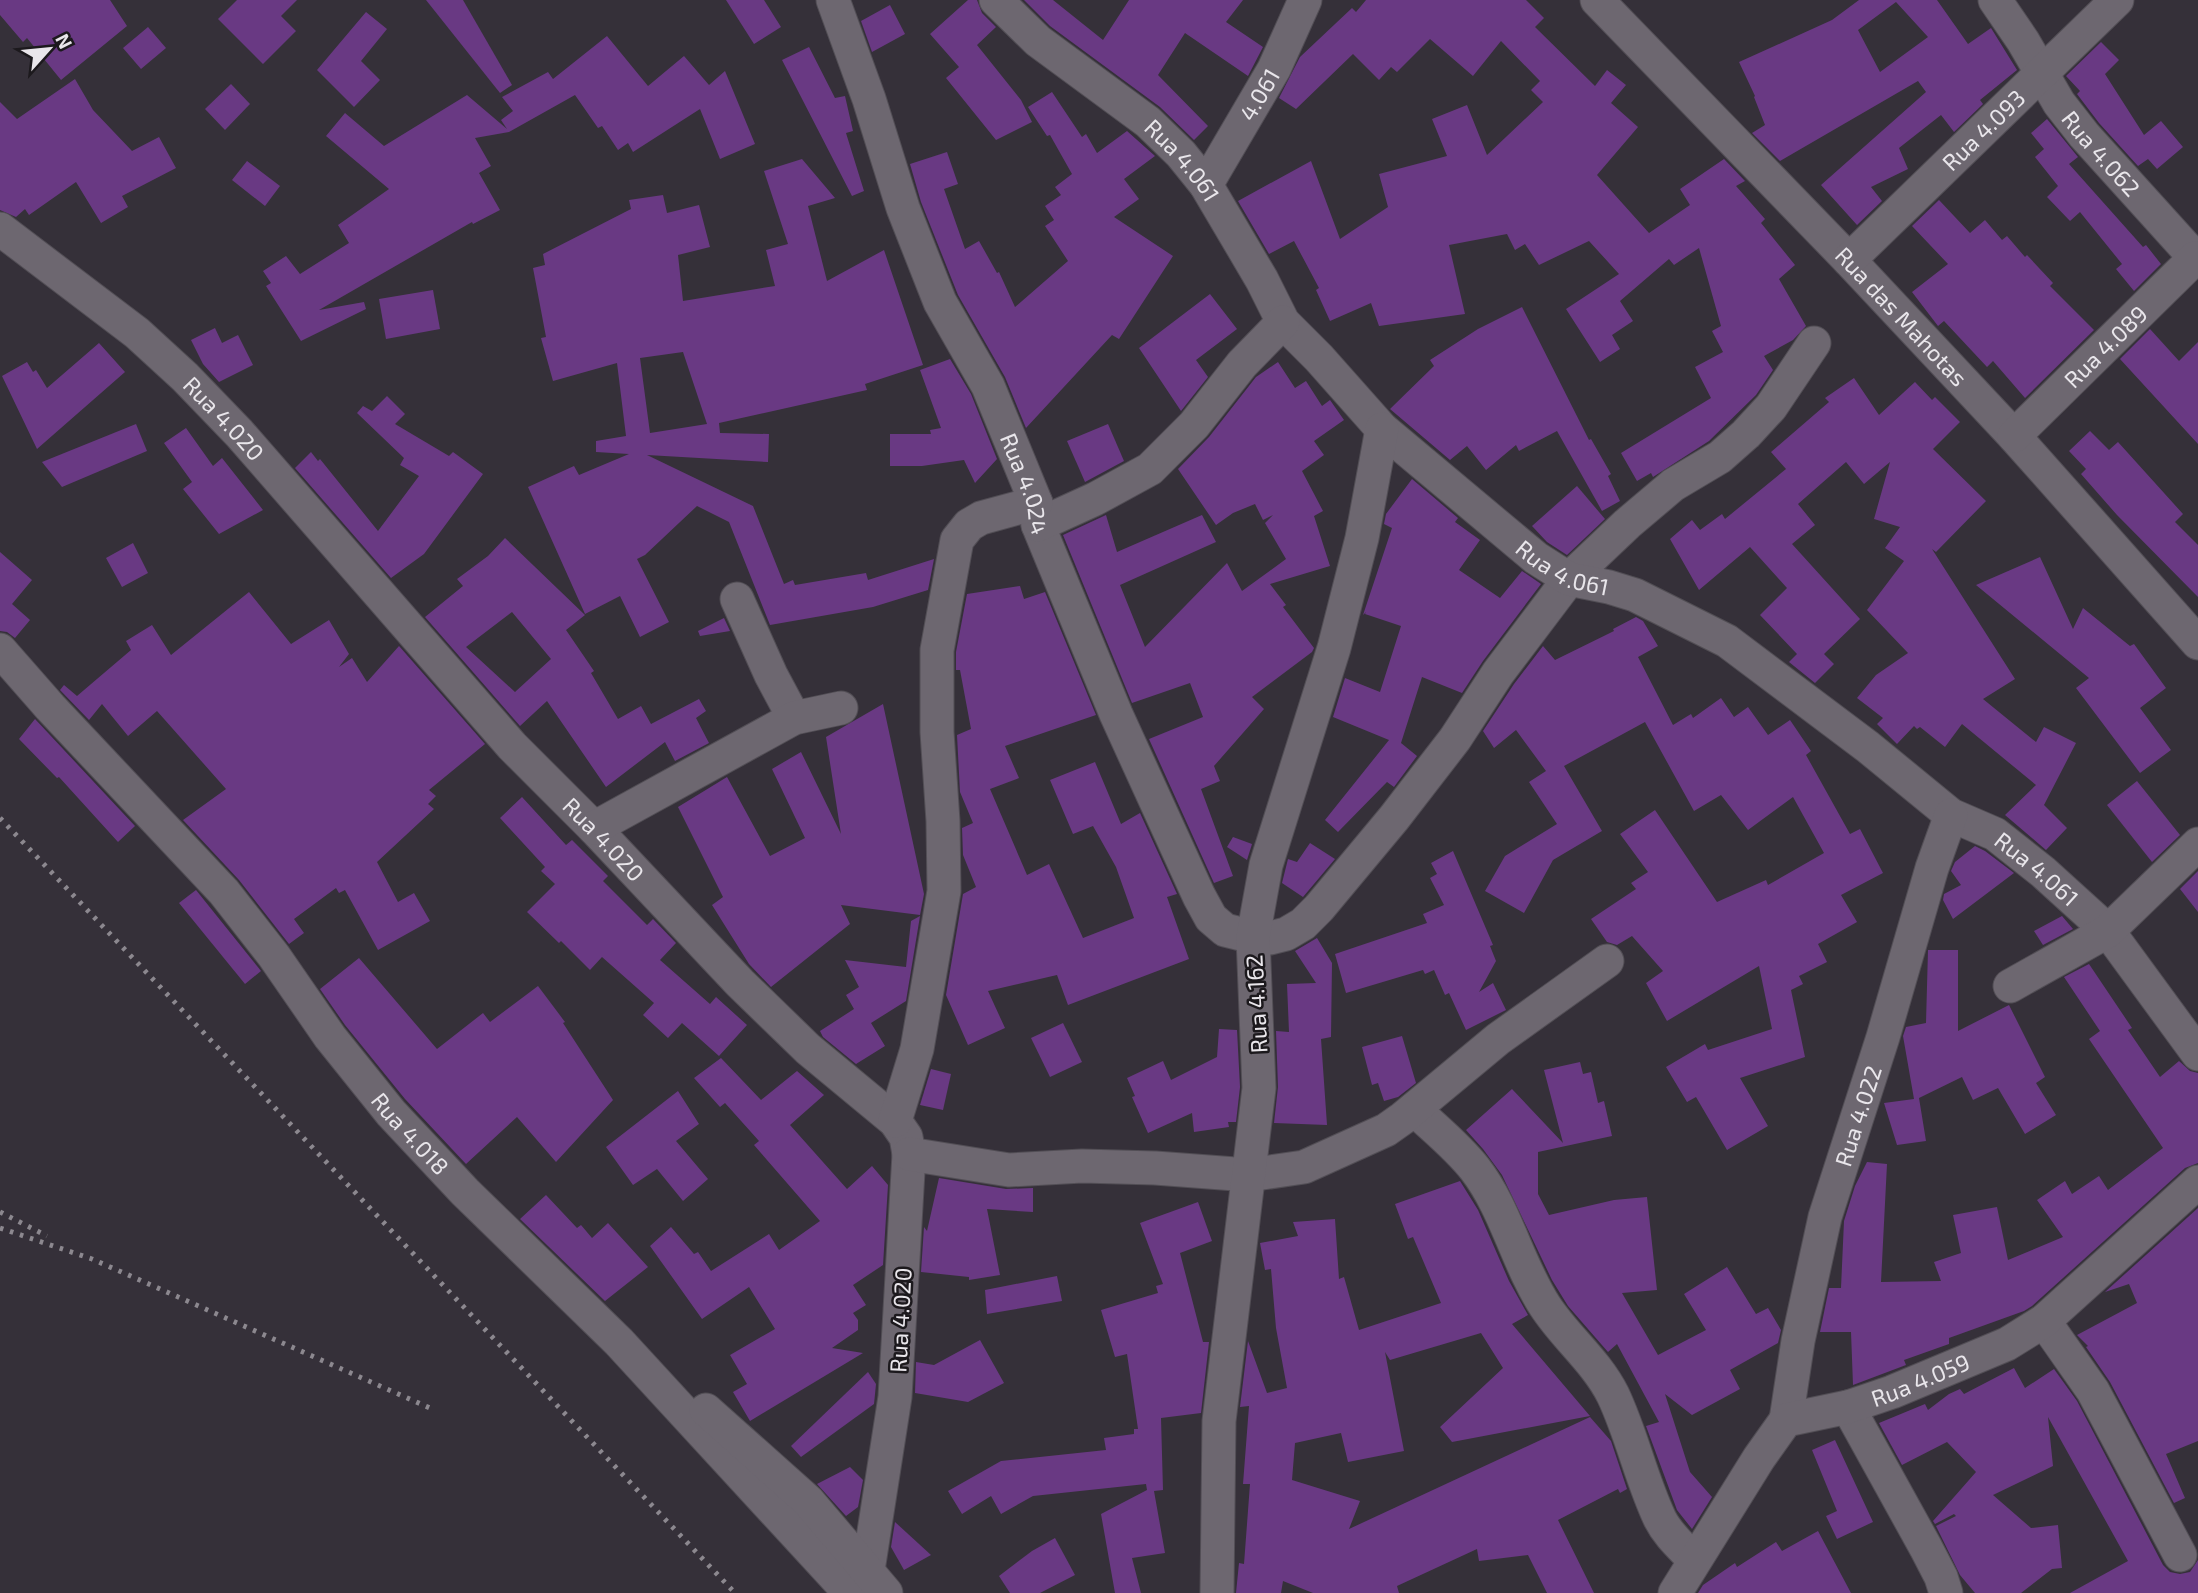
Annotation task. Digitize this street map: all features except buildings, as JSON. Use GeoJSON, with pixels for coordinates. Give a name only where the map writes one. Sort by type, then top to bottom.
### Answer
{"type":"FeatureCollection","features":[{"type":"Feature","properties":{"kind":"street","name":"Rua 4.024"},"geometry":{"type":"LineString","coordinates":[[833,0],[869,99],[903,208],[940,302],[988,386],[1116,714],[1199,896],[1217,926],[1253,937]]}},
{"type":"Feature","properties":{"kind":"street","name":"Rua 4.061"},"geometry":{"type":"LineString","coordinates":[[996,0],[1038,41],[1148,122],[1181,154],[1206,185],[1262,280],[1283,322],[1382,429],[1536,558],[1569,579],[1635,595],[1727,641],[1868,747],[1951,815],[1995,834],[2043,872],[2108,931],[2198,1054]]}},
{"type":"Feature","properties":{"kind":"street","name":"4.061"},"geometry":{"type":"LineString","coordinates":[[1206,185],[1274,69],[1305,0]]}},
{"type":"Feature","properties":{"kind":"street","name":"Rua das Mahotas"},"geometry":{"type":"LineString","coordinates":[[1597,0],[1849,260],[2193,627]]}},
{"type":"Feature","properties":{"kind":"street","name":"Rua 4.062"},"geometry":{"type":"LineString","coordinates":[[1995,0],[2023,41],[2059,103],[2084,135],[2196,260]]}},
{"type":"Feature","properties":{"kind":"street","name":"Rua 4.093"},"geometry":{"type":"LineString","coordinates":[[1849,260],[2117,0]]}},
{"type":"Feature","properties":{"kind":"street","name":"Rua 4.020"},"geometry":{"type":"LineString","coordinates":[[0,229],[136,333],[185,377],[239,433],[512,746],[594,828],[740,983],[808,1049],[895,1121],[906,1138],[909,1154],[895,1396],[868,1585]]}},
{"type":"Feature","properties":{"kind":"street","name":"Rua 4.089"},"geometry":{"type":"LineString","coordinates":[[2014,436],[2196,260]]}},
{"type":"Feature","properties":{"kind":"street"},"geometry":{"type":"LineString","coordinates":[[895,1121],[917,1049],[944,891],[937,732],[937,650],[957,540],[969,525],[981,518],[1037,514],[1094,499],[1150,468],[1194,425],[1242,364],[1283,322]]}},
{"type":"Feature","properties":{"kind":"street"},"geometry":{"type":"LineString","coordinates":[[1253,937],[1270,938],[1286,934],[1303,924],[1319,908],[1455,739],[1498,673],[1569,579],[1673,485],[1720,457],[1746,434],[1771,408],[1814,343]]}},
{"type":"Feature","properties":{"kind":"street","name":"Rua 4.162"},"geometry":{"type":"LineString","coordinates":[[1217,1593],[1219,1421],[1259,1088],[1253,937],[1266,864],[1334,648],[1362,538],[1382,429]]}},
{"type":"Feature","properties":{"kind":"street"},"geometry":{"type":"LineString","coordinates":[[737,599],[794,718]]}},
{"type":"Feature","properties":{"kind":"street","name":"Rua 4.018"},"geometry":{"type":"LineString","coordinates":[[0,650],[50,708],[225,892],[274,956],[330,1037],[391,1113],[465,1192],[868,1585]]}},
{"type":"Feature","properties":{"kind":"street"},"geometry":{"type":"LineString","coordinates":[[594,828],[794,718],[841,708]]}},
{"type":"Feature","properties":{"kind":"street","name":"Rua 4.022"},"geometry":{"type":"LineString","coordinates":[[1786,1420],[1798,1341],[1825,1217],[1883,1037],[1932,868],[1951,815]]}},
{"type":"Feature","properties":{"kind":"street"},"geometry":{"type":"LineString","coordinates":[[2010,986],[2108,931],[2198,844]]}},
{"type":"Feature","properties":{"kind":"street"},"geometry":{"type":"LineString","coordinates":[[909,1154],[1009,1170],[1082,1166],[1249,1175],[1304,1167],[1386,1130],[1498,1039],[1606,961]]}},
{"type":"Feature","properties":{"kind":"street"},"geometry":{"type":"LineString","coordinates":[[1414,1109],[1468,1161],[1497,1205],[1527,1275],[1545,1307],[1593,1364],[1611,1391],[1627,1425],[1661,1519],[1675,1541],[1694,1560]]}},
{"type":"Feature","properties":{"kind":"street","name":"Rua 4.059"},"geometry":{"type":"LineString","coordinates":[[1786,1420],[1848,1407],[1938,1375],[2007,1344],[2044,1321],[2198,1182]]}},
{"type":"Feature","properties":{"kind":"street"},"geometry":{"type":"LineString","coordinates":[[2044,1321],[2093,1391],[2180,1555]]}},
{"type":"Feature","properties":{"kind":"street"},"geometry":{"type":"LineString","coordinates":[[1848,1407],[1931,1558],[1946,1593]]}},
{"type":"Feature","properties":{"kind":"street"},"geometry":{"type":"LineString","coordinates":[[1675,1593],[1759,1458],[1786,1420]]}},
{"type":"Feature","properties":{"kind":"railway"},"geometry":{"type":"LineString","coordinates":[[0,818],[735,1593]]}},
{"type":"Feature","properties":{"kind":"railway"},"geometry":{"type":"LineString","coordinates":[[0,1212],[47,1236]]}},
{"type":"Feature","properties":{"kind":"railway"},"geometry":{"type":"LineString","coordinates":[[0,1228],[92,1259],[430,1408]]}}]}
